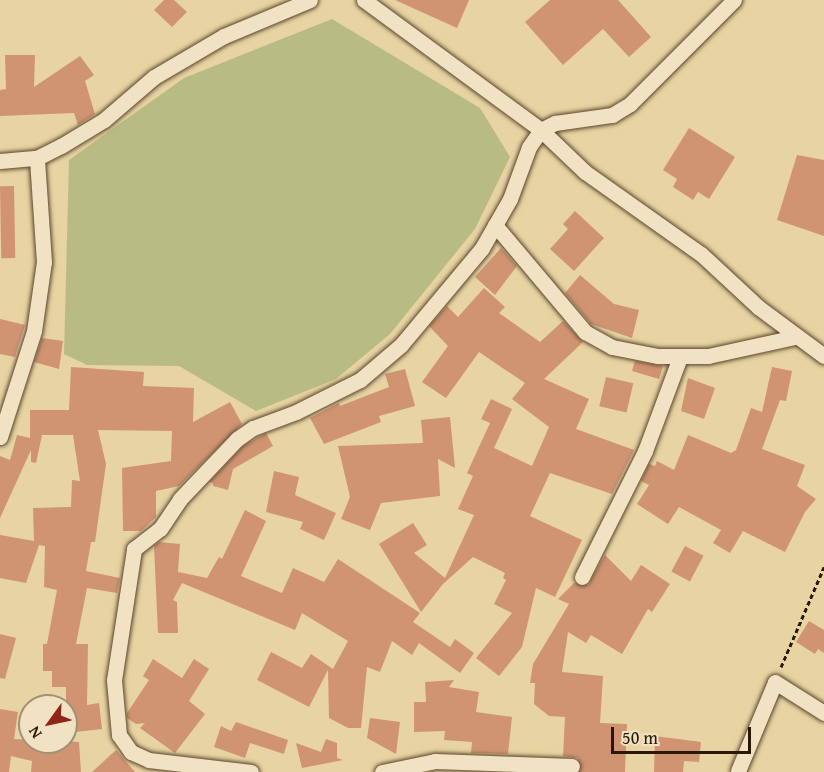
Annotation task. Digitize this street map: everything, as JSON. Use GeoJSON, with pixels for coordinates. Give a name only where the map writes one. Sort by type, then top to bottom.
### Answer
{"type":"FeatureCollection","features":[{"type":"Feature","properties":{"kind":"street"},"geometry":{"type":"LineString","coordinates":[[0,161],[37,158],[104,120],[154,77],[224,36],[310,0]]}},
{"type":"Feature","properties":{"kind":"street"},"geometry":{"type":"LineString","coordinates":[[364,0],[541,130],[585,172],[701,254],[795,337],[824,356]]}},
{"type":"Feature","properties":{"kind":"street"},"geometry":{"type":"LineString","coordinates":[[251,772],[149,760],[131,752],[119,735],[114,680],[134,549],[160,529],[180,499],[237,439],[253,428],[335,393],[384,362],[444,298],[495,225],[510,199],[529,147],[541,130],[555,123],[612,115],[630,104],[734,0]]}},
{"type":"Feature","properties":{"kind":"street"},"geometry":{"type":"LineString","coordinates":[[0,437],[34,331],[44,262],[37,158]]}},
{"type":"Feature","properties":{"kind":"street"},"geometry":{"type":"LineString","coordinates":[[495,225],[585,332],[612,347],[681,357],[708,356],[795,337]]}},
{"type":"Feature","properties":{"kind":"street"},"geometry":{"type":"LineString","coordinates":[[582,577],[645,451],[681,357]]}},
{"type":"Feature","properties":{"kind":"street"},"geometry":{"type":"LineString","coordinates":[[738,771],[774,682],[824,714]]}},
{"type":"Feature","properties":{"kind":"street"},"geometry":{"type":"LineString","coordinates":[[382,772],[435,761],[572,766]]}},
{"type":"Feature","properties":{"kind":"path"},"geometry":{"type":"LineString","coordinates":[[774,682],[824,567]]}},
{"type":"Feature","properties":{"kind":"green space"},"geometry":{"type":"Polygon","coordinates":[[[332,19],[480,108],[510,157],[475,229],[390,334],[336,379],[256,411],[179,366],[87,365],[64,354],[69,160],[184,78],[332,19]]]}},
{"type":"Feature","properties":{"kind":"building"},"geometry":{"type":"Polygon","coordinates":[[[164,0],[174,0],[187,12],[172,27],[154,10],[164,0]]]}},
{"type":"Feature","properties":{"kind":"building"},"geometry":{"type":"Polygon","coordinates":[[[395,0],[469,0],[457,28],[395,0]]]}},
{"type":"Feature","properties":{"kind":"building"},"geometry":{"type":"Polygon","coordinates":[[[550,0],[618,0],[651,37],[629,57],[603,29],[563,65],[525,22],[550,0]]]}},
{"type":"Feature","properties":{"kind":"building"},"geometry":{"type":"Polygon","coordinates":[[[5,55],[35,55],[34,87],[80,56],[94,75],[85,81],[95,114],[78,125],[74,113],[0,116],[0,90],[6,89],[5,55]]]}},
{"type":"Feature","properties":{"kind":"building"},"geometry":{"type":"Polygon","coordinates":[[[689,128],[735,157],[709,199],[698,192],[693,200],[673,187],[677,179],[663,170],[689,128]]]}},
{"type":"Feature","properties":{"kind":"building"},"geometry":{"type":"Polygon","coordinates":[[[797,155],[824,160],[824,236],[777,220],[797,155]]]}},
{"type":"Feature","properties":{"kind":"building"},"geometry":{"type":"Polygon","coordinates":[[[0,186],[14,186],[15,258],[1,258],[0,186]]]}},
{"type":"Feature","properties":{"kind":"building"},"geometry":{"type":"Polygon","coordinates":[[[575,211],[604,238],[574,271],[550,249],[568,229],[563,224],[575,211]]]}},
{"type":"Feature","properties":{"kind":"building"},"geometry":{"type":"Polygon","coordinates":[[[501,248],[517,266],[495,295],[475,277],[501,248]]]}},
{"type":"Feature","properties":{"kind":"building"},"geometry":{"type":"Polygon","coordinates":[[[580,275],[614,304],[639,310],[632,338],[591,324],[565,293],[580,275]]]}},
{"type":"Feature","properties":{"kind":"building"},"geometry":{"type":"Polygon","coordinates":[[[484,288],[505,307],[499,313],[540,342],[563,321],[583,342],[544,379],[589,399],[576,429],[634,450],[612,494],[550,473],[530,516],[582,540],[555,597],[536,588],[522,647],[499,676],[476,658],[512,613],[494,604],[506,580],[503,578],[505,573],[473,557],[443,584],[421,612],[379,544],[413,523],[427,545],[414,553],[445,578],[474,515],[458,509],[473,476],[467,473],[490,423],[481,419],[491,399],[512,409],[494,448],[532,466],[549,427],[512,399],[525,383],[479,352],[446,398],[422,382],[448,346],[429,326],[447,306],[458,317],[484,288]]]}},
{"type":"Feature","properties":{"kind":"building"},"geometry":{"type":"Polygon","coordinates":[[[0,319],[25,325],[15,357],[0,354],[0,319]]]}},
{"type":"Feature","properties":{"kind":"building"},"geometry":{"type":"Polygon","coordinates":[[[42,338],[63,341],[59,369],[34,362],[42,338]]]}},
{"type":"Feature","properties":{"kind":"building"},"geometry":{"type":"Polygon","coordinates":[[[635,361],[663,366],[659,379],[632,371],[635,361]]]}},
{"type":"Feature","properties":{"kind":"building"},"geometry":{"type":"Polygon","coordinates":[[[71,367],[144,372],[143,386],[194,388],[193,422],[230,402],[242,424],[179,486],[156,491],[156,517],[141,531],[123,531],[122,468],[171,461],[172,431],[98,430],[106,464],[95,542],[91,542],[86,571],[120,578],[117,593],[87,588],[76,644],[88,644],[87,705],[99,703],[102,729],[78,732],[78,694],[66,694],[66,687],[52,687],[52,671],[43,671],[43,644],[47,644],[57,590],[44,587],[45,546],[39,545],[26,583],[0,578],[0,535],[34,541],[33,508],[71,507],[72,480],[80,481],[73,435],[42,435],[36,463],[31,462],[31,450],[0,518],[0,456],[10,460],[17,435],[30,438],[30,410],[69,410],[71,367]]]}},
{"type":"Feature","properties":{"kind":"building"},"geometry":{"type":"Polygon","coordinates":[[[772,367],[792,371],[786,401],[780,400],[762,449],[805,465],[797,486],[816,499],[805,512],[785,552],[743,531],[730,553],[713,543],[721,530],[679,507],[668,524],[637,504],[649,485],[641,481],[649,464],[655,466],[657,461],[674,470],[688,435],[731,453],[736,450],[751,408],[762,412],[772,367]]]}},
{"type":"Feature","properties":{"kind":"building"},"geometry":{"type":"Polygon","coordinates":[[[405,369],[415,406],[379,416],[381,422],[324,444],[310,418],[339,403],[340,406],[389,387],[385,374],[405,369]]]}},
{"type":"Feature","properties":{"kind":"building"},"geometry":{"type":"Polygon","coordinates":[[[606,377],[633,383],[627,413],[599,406],[606,377]]]}},
{"type":"Feature","properties":{"kind":"building"},"geometry":{"type":"Polygon","coordinates":[[[688,378],[715,388],[704,419],[681,411],[688,378]]]}},
{"type":"Feature","properties":{"kind":"building"},"geometry":{"type":"Polygon","coordinates":[[[450,417],[455,468],[438,459],[440,496],[381,503],[370,530],[341,519],[350,497],[338,446],[423,443],[421,420],[450,417]]]}},
{"type":"Feature","properties":{"kind":"building"},"geometry":{"type":"Polygon","coordinates":[[[266,433],[273,446],[233,469],[228,490],[213,486],[213,483],[209,482],[243,446],[266,433]]]}},
{"type":"Feature","properties":{"kind":"building"},"geometry":{"type":"Polygon","coordinates":[[[274,471],[299,477],[295,495],[336,513],[324,540],[300,529],[303,522],[266,512],[274,471]]]}},
{"type":"Feature","properties":{"kind":"building"},"geometry":{"type":"Polygon","coordinates":[[[245,510],[266,521],[241,576],[282,593],[293,568],[324,582],[338,559],[420,613],[413,622],[450,647],[455,639],[474,653],[460,673],[419,643],[412,655],[392,641],[380,672],[367,667],[361,728],[348,728],[329,718],[328,670],[309,707],[257,680],[271,652],[302,668],[311,654],[333,669],[348,641],[302,613],[295,630],[182,583],[173,600],[177,602],[178,633],[158,633],[154,546],[159,542],[180,544],[178,572],[207,578],[219,557],[222,559],[245,510]]]}},
{"type":"Feature","properties":{"kind":"building"},"geometry":{"type":"Polygon","coordinates":[[[685,546],[704,556],[690,581],[671,572],[685,546]]]}},
{"type":"Feature","properties":{"kind":"building"},"geometry":{"type":"Polygon","coordinates":[[[605,555],[631,581],[641,565],[670,584],[652,612],[648,609],[622,654],[591,635],[586,643],[568,632],[562,672],[603,676],[600,723],[627,724],[625,772],[579,772],[578,758],[563,756],[565,717],[549,716],[534,704],[535,683],[530,683],[533,664],[569,604],[558,599],[574,583],[588,585],[605,555]]]}},
{"type":"Feature","properties":{"kind":"building"},"geometry":{"type":"Polygon","coordinates":[[[809,621],[824,630],[824,653],[818,649],[815,654],[796,642],[809,621]]]}},
{"type":"Feature","properties":{"kind":"building"},"geometry":{"type":"Polygon","coordinates":[[[0,634],[16,638],[5,679],[0,678],[0,634]]]}},
{"type":"Feature","properties":{"kind":"building"},"geometry":{"type":"Polygon","coordinates":[[[153,659],[182,678],[194,659],[209,669],[189,701],[205,714],[175,753],[140,728],[145,723],[136,724],[127,718],[127,713],[149,680],[143,676],[153,659]]]}},
{"type":"Feature","properties":{"kind":"building"},"geometry":{"type":"Polygon","coordinates":[[[454,680],[449,687],[479,692],[476,712],[512,717],[508,754],[471,753],[472,742],[444,740],[445,731],[414,732],[414,702],[426,702],[425,682],[454,680]]]}},
{"type":"Feature","properties":{"kind":"building"},"geometry":{"type":"Polygon","coordinates":[[[0,709],[18,712],[14,739],[18,739],[18,754],[78,754],[79,742],[81,772],[31,772],[32,761],[11,756],[9,772],[0,772],[0,709]]]}},
{"type":"Feature","properties":{"kind":"building"},"geometry":{"type":"Polygon","coordinates":[[[370,718],[400,722],[396,754],[367,738],[370,718]]]}},
{"type":"Feature","properties":{"kind":"building"},"geometry":{"type":"Polygon","coordinates":[[[236,722],[288,740],[284,754],[250,743],[245,758],[214,747],[221,726],[231,731],[236,722]]]}},
{"type":"Feature","properties":{"kind":"building"},"geometry":{"type":"Polygon","coordinates":[[[655,736],[701,742],[699,762],[684,761],[683,772],[654,772],[655,736]]]}},
{"type":"Feature","properties":{"kind":"building"},"geometry":{"type":"Polygon","coordinates":[[[326,739],[337,743],[337,758],[343,760],[302,768],[296,743],[321,752],[326,739]]]}},
{"type":"Feature","properties":{"kind":"building"},"geometry":{"type":"Polygon","coordinates":[[[116,750],[135,772],[92,772],[116,750]]]}}]}
